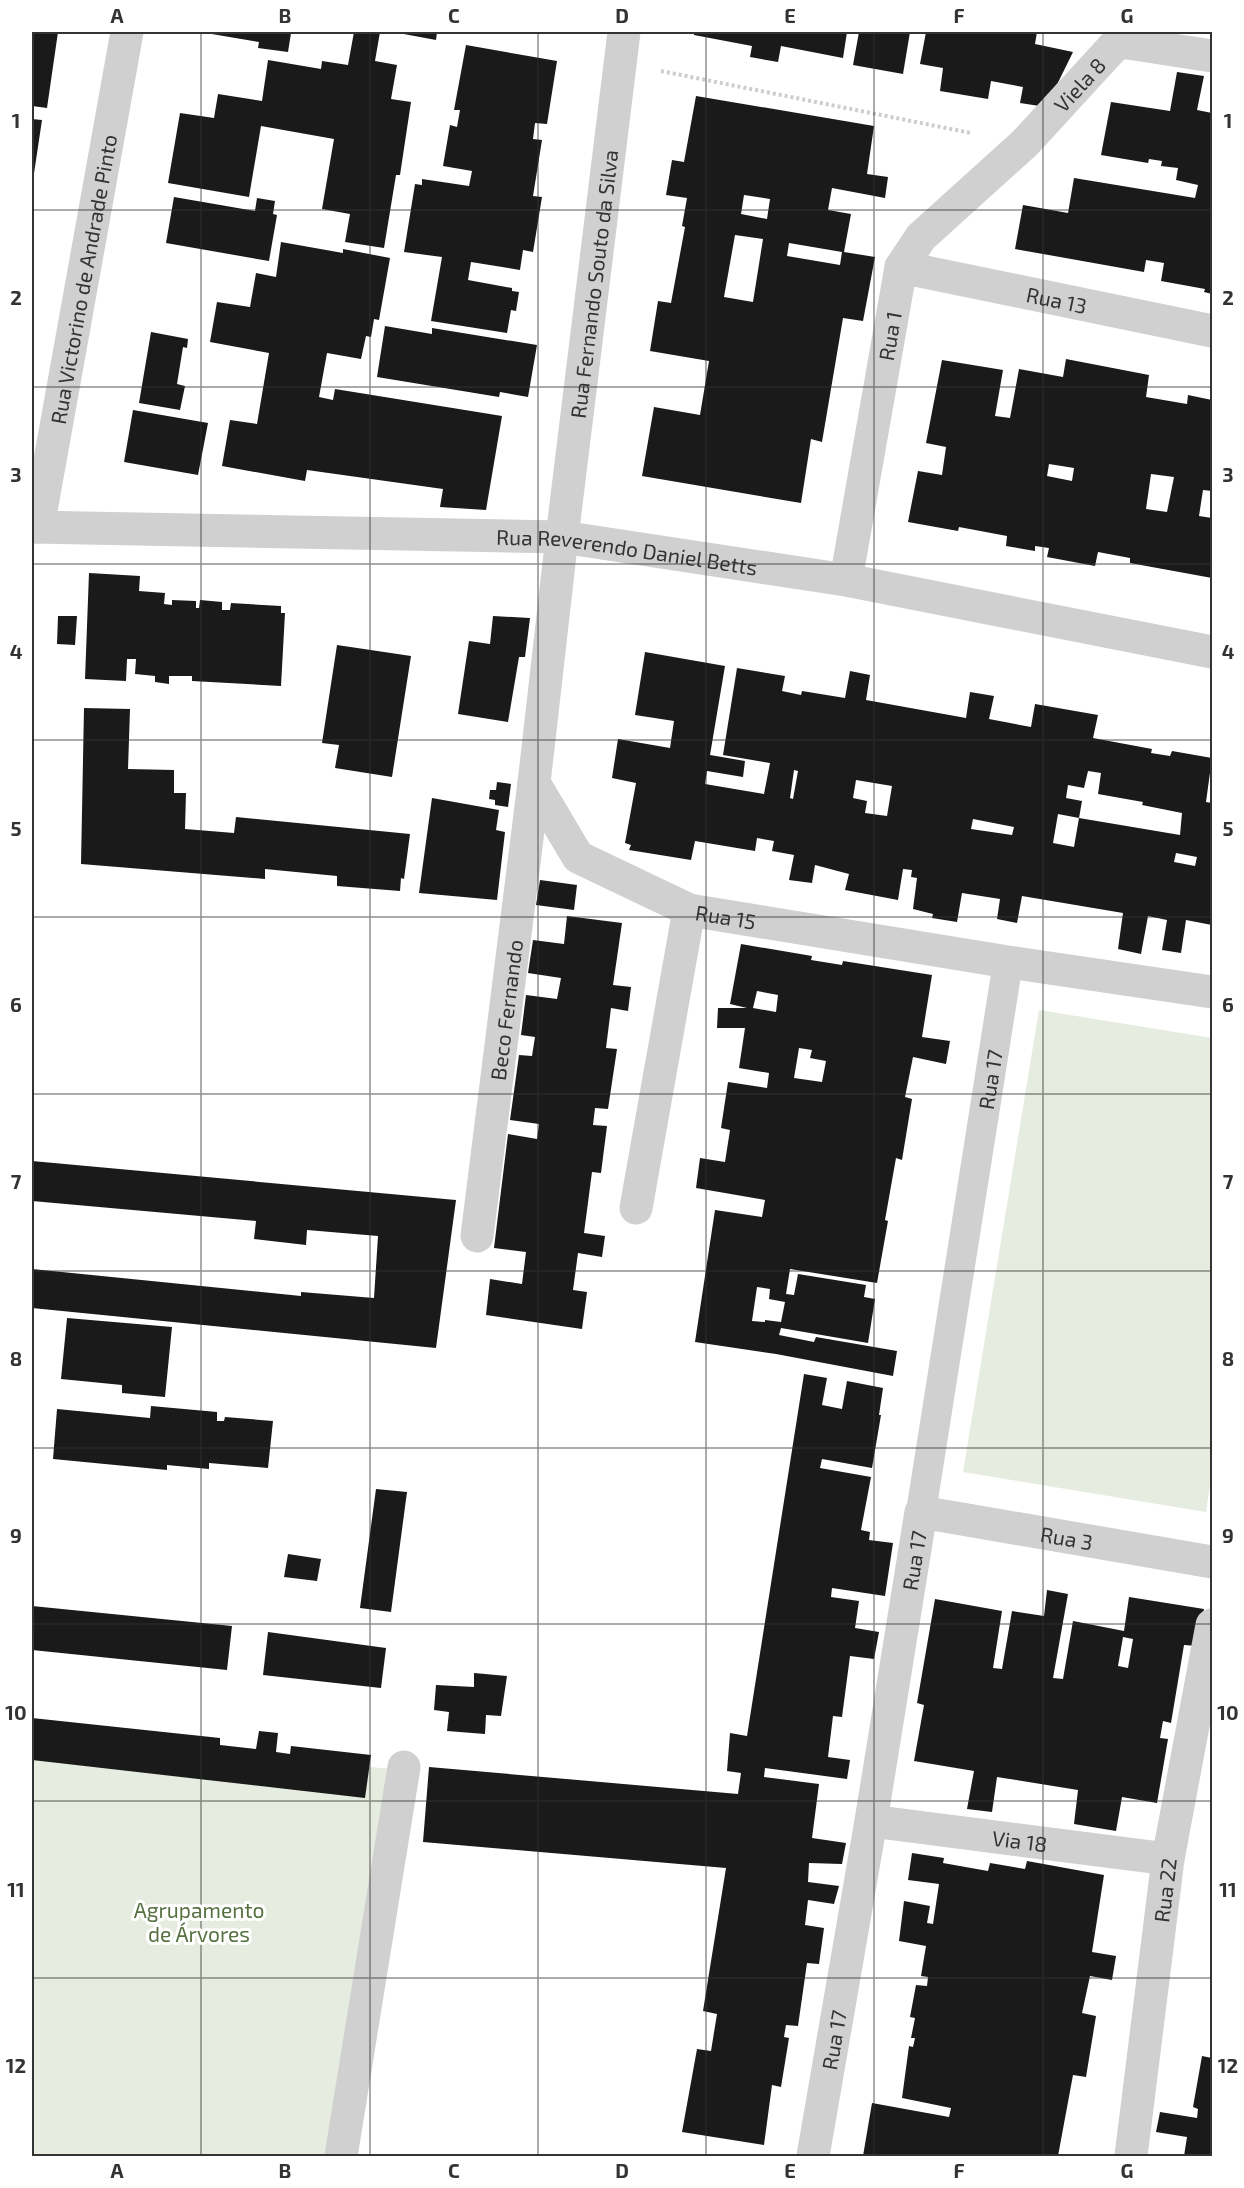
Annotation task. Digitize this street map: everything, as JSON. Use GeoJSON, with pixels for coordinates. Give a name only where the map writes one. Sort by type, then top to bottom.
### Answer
{"type":"FeatureCollection","features":[{"type":"Feature","properties":{"kind":"street","name":"Rua Victorino de Andrade Pinto"},"geometry":{"type":"LineString","coordinates":[[35,527],[127,32]]}},
{"type":"Feature","properties":{"kind":"street","name":"Rua Fernando Souto da Silva"},"geometry":{"type":"LineString","coordinates":[[562,537],[624,32]]}},
{"type":"Feature","properties":{"kind":"street","name":"Viela 8"},"geometry":{"type":"LineString","coordinates":[[1025,143],[1114,46],[1128,43],[1212,56]]}},
{"type":"Feature","properties":{"kind":"street","name":"Rua 1"},"geometry":{"type":"LineString","coordinates":[[846,580],[901,267],[921,237],[1025,143]]}},
{"type":"Feature","properties":{"kind":"street","name":"Rua 13"},"geometry":{"type":"LineString","coordinates":[[901,267],[1212,331]]}},
{"type":"Feature","properties":{"kind":"street","name":"Rua Reverendo Daniel Betts"},"geometry":{"type":"LineString","coordinates":[[35,527],[562,537],[846,580],[1212,652]]}},
{"type":"Feature","properties":{"kind":"street"},"geometry":{"type":"LineString","coordinates":[[534,783],[562,537]]}},
{"type":"Feature","properties":{"kind":"street","name":"Rua 15"},"geometry":{"type":"LineString","coordinates":[[534,783],[578,857],[689,910],[1008,962],[1212,992]]}},
{"type":"Feature","properties":{"kind":"street","name":"Beco Fernando"},"geometry":{"type":"LineString","coordinates":[[477,1236],[534,783]]}},
{"type":"Feature","properties":{"kind":"street"},"geometry":{"type":"LineString","coordinates":[[636,1208],[689,910]]}},
{"type":"Feature","properties":{"kind":"street","name":"Rua 17"},"geometry":{"type":"LineString","coordinates":[[813,2157],[871,1821],[1008,962]]}},
{"type":"Feature","properties":{"kind":"street","name":"Rua 3"},"geometry":{"type":"LineString","coordinates":[[921,1512],[1212,1562]]}},
{"type":"Feature","properties":{"kind":"street","name":"Rua 22"},"geometry":{"type":"LineString","coordinates":[[1131,2157],[1168,1859],[1212,1625]]}},
{"type":"Feature","properties":{"kind":"street"},"geometry":{"type":"LineString","coordinates":[[341,2157],[404,1767]]}},
{"type":"Feature","properties":{"kind":"street","name":"Via 18"},"geometry":{"type":"LineString","coordinates":[[871,1821],[1168,1859]]}},
{"type":"Feature","properties":{"kind":"path"},"geometry":{"type":"LineString","coordinates":[[619,63],[1025,143]]}},
{"type":"Feature","properties":{"kind":"green space"},"geometry":{"type":"Polygon","coordinates":[[[1039,1010],[1212,1038],[1212,1471],[1206,1512],[963,1472],[1039,1010]]]}},
{"type":"Feature","properties":{"kind":"green space","name":"Agrupamento de Árvores"},"geometry":{"type":"Polygon","coordinates":[[[32,1736],[392,1769],[332,2156],[32,2156],[32,1736]]]}},
{"type":"Feature","properties":{"kind":"building"},"geometry":{"type":"Polygon","coordinates":[[[32,32],[58,32],[47,108],[32,106],[32,32]]]}},
{"type":"Feature","properties":{"kind":"building"},"geometry":{"type":"Polygon","coordinates":[[[200,32],[291,33],[288,52],[258,48],[259,42],[200,32]]]}},
{"type":"Feature","properties":{"kind":"building"},"geometry":{"type":"Polygon","coordinates":[[[354,32],[380,32],[375,61],[397,65],[391,99],[411,102],[400,175],[396,175],[384,248],[345,242],[350,214],[322,209],[334,139],[261,126],[249,197],[168,183],[180,113],[214,118],[218,94],[262,101],[268,60],[321,69],[322,61],[348,65],[354,32]]]}},
{"type":"Feature","properties":{"kind":"building"},"geometry":{"type":"Polygon","coordinates":[[[393,32],[437,32],[436,40],[393,32]]]}},
{"type":"Feature","properties":{"kind":"building"},"geometry":{"type":"Polygon","coordinates":[[[694,32],[847,32],[843,58],[781,46],[778,62],[750,57],[752,46],[694,35],[694,32]]]}},
{"type":"Feature","properties":{"kind":"building"},"geometry":{"type":"Polygon","coordinates":[[[859,32],[910,32],[903,74],[853,65],[859,32]]]}},
{"type":"Feature","properties":{"kind":"building"},"geometry":{"type":"Polygon","coordinates":[[[926,32],[1037,32],[1035,44],[1073,52],[1046,107],[1020,103],[1023,87],[991,81],[988,99],[940,91],[943,68],[920,64],[926,32]]]}},
{"type":"Feature","properties":{"kind":"building"},"geometry":{"type":"Polygon","coordinates":[[[466,45],[557,61],[547,124],[535,123],[533,139],[542,140],[533,196],[542,197],[533,252],[523,250],[520,270],[471,262],[468,280],[512,288],[512,291],[519,292],[516,311],[511,310],[507,333],[431,321],[442,257],[404,252],[415,184],[422,185],[422,179],[469,186],[472,171],[443,166],[450,125],[457,127],[460,110],[454,110],[466,45]]]}},
{"type":"Feature","properties":{"kind":"building"},"geometry":{"type":"Polygon","coordinates":[[[1177,72],[1204,76],[1197,110],[1212,113],[1212,294],[1204,292],[1205,289],[1161,281],[1164,263],[1146,260],[1144,272],[1015,249],[1023,205],[1068,213],[1074,178],[1195,198],[1198,185],[1176,180],[1178,168],[1161,166],[1162,161],[1149,159],[1148,163],[1101,155],[1111,102],[1170,111],[1177,72]]]}},
{"type":"Feature","properties":{"kind":"building"},"geometry":{"type":"Polygon","coordinates":[[[696,96],[874,126],[867,174],[888,177],[885,198],[832,188],[828,210],[851,214],[844,252],[875,257],[863,321],[843,318],[822,442],[811,439],[801,503],[642,476],[654,407],[700,415],[709,361],[650,351],[658,301],[671,303],[685,227],[682,226],[687,198],[666,195],[672,160],[684,162],[696,96]],[[744,195],[741,214],[767,219],[770,199],[744,195]],[[735,235],[724,297],[753,302],[763,239],[735,235]],[[789,243],[787,256],[840,265],[842,252],[789,243]]]}},
{"type":"Feature","properties":{"kind":"building"},"geometry":{"type":"Polygon","coordinates":[[[32,119],[42,120],[33,180],[32,180],[32,119]]]}},
{"type":"Feature","properties":{"kind":"building"},"geometry":{"type":"Polygon","coordinates":[[[174,197],[255,211],[257,198],[275,201],[273,214],[277,215],[269,261],[166,243],[174,197]]]}},
{"type":"Feature","properties":{"kind":"building"},"geometry":{"type":"Polygon","coordinates":[[[281,242],[343,253],[343,249],[390,258],[379,320],[374,319],[371,337],[366,336],[361,359],[327,353],[319,397],[333,400],[335,389],[502,416],[486,510],[440,507],[443,489],[307,470],[305,481],[222,466],[230,420],[257,424],[269,353],[210,342],[217,302],[250,307],[256,273],[276,277],[281,242]]]}},
{"type":"Feature","properties":{"kind":"building"},"geometry":{"type":"Polygon","coordinates":[[[385,326],[432,334],[432,328],[537,345],[528,397],[500,392],[499,397],[377,377],[385,326]]]}},
{"type":"Feature","properties":{"kind":"building"},"geometry":{"type":"Polygon","coordinates":[[[151,332],[188,339],[187,348],[183,347],[177,384],[185,386],[180,410],[139,403],[151,332]]]}},
{"type":"Feature","properties":{"kind":"building"},"geometry":{"type":"Polygon","coordinates":[[[1066,359],[1149,375],[1146,397],[1187,404],[1188,395],[1212,400],[1212,491],[1203,490],[1199,516],[1212,518],[1212,578],[1130,563],[1130,558],[1098,552],[1095,566],[1047,557],[1049,548],[1035,546],[1035,551],[1006,546],[1007,536],[959,527],[958,531],[908,522],[918,471],[942,475],[946,447],[926,443],[942,360],[1003,370],[995,416],[1010,418],[1019,369],[1063,377],[1066,359]],[[1049,464],[1047,476],[1072,481],[1074,468],[1049,464]],[[1151,474],[1146,509],[1167,512],[1174,477],[1151,474]]]}},
{"type":"Feature","properties":{"kind":"building"},"geometry":{"type":"Polygon","coordinates":[[[133,410],[208,423],[198,475],[124,462],[133,410]]]}},
{"type":"Feature","properties":{"kind":"building"},"geometry":{"type":"Polygon","coordinates":[[[89,573],[140,576],[139,591],[165,593],[164,604],[172,605],[172,600],[196,601],[196,608],[199,608],[200,600],[222,602],[222,610],[230,610],[231,603],[281,606],[281,613],[285,613],[281,686],[192,681],[192,676],[169,676],[169,684],[155,682],[155,676],[135,674],[136,659],[127,659],[126,681],[85,679],[89,573]]]}},
{"type":"Feature","properties":{"kind":"building"},"geometry":{"type":"Polygon","coordinates":[[[58,616],[77,616],[75,645],[57,644],[58,616]]]}},
{"type":"Feature","properties":{"kind":"building"},"geometry":{"type":"Polygon","coordinates":[[[493,616],[530,618],[525,657],[519,657],[508,722],[458,714],[469,641],[490,644],[493,616]]]}},
{"type":"Feature","properties":{"kind":"building"},"geometry":{"type":"Polygon","coordinates":[[[337,645],[411,656],[392,777],[335,768],[339,745],[322,743],[337,645]]]}},
{"type":"Feature","properties":{"kind":"building"},"geometry":{"type":"Polygon","coordinates":[[[645,652],[725,666],[710,755],[745,761],[743,777],[707,771],[705,784],[764,794],[770,763],[723,755],[737,668],[785,676],[782,691],[801,695],[802,691],[845,698],[850,671],[870,675],[866,700],[966,718],[970,692],[994,696],[989,719],[1031,727],[1035,704],[1098,715],[1093,738],[1152,749],[1151,753],[1170,756],[1172,751],[1212,758],[1206,802],[1212,803],[1212,925],[1186,920],[1181,953],[1162,950],[1167,920],[1148,916],[1141,954],[1118,949],[1123,913],[1022,896],[1017,923],[997,919],[1000,899],[962,893],[957,922],[932,918],[933,914],[913,909],[917,878],[911,877],[912,870],[903,869],[898,900],[845,890],[849,874],[815,865],[812,883],[789,880],[794,855],[772,851],[774,841],[757,838],[755,851],[695,841],[691,860],[629,850],[631,845],[625,843],[636,783],[612,778],[618,739],[670,748],[674,721],[635,715],[645,652]],[[794,770],[790,798],[793,799],[798,771],[794,770]],[[1088,771],[1084,788],[1068,785],[1066,798],[1082,801],[1079,818],[1180,835],[1182,813],[1142,805],[1143,802],[1098,794],[1101,773],[1088,771]],[[856,780],[853,798],[867,801],[865,813],[887,816],[892,786],[856,780]],[[1058,814],[1053,843],[1074,847],[1079,818],[1058,814]],[[973,819],[971,829],[1012,835],[1014,827],[973,819]],[[1176,853],[1174,862],[1195,866],[1197,857],[1176,853]]]}},
{"type":"Feature","properties":{"kind":"building"},"geometry":{"type":"Polygon","coordinates":[[[84,708],[130,709],[128,769],[174,770],[174,793],[186,793],[185,829],[234,833],[236,817],[410,834],[404,879],[401,878],[400,891],[337,886],[337,876],[265,869],[265,879],[81,864],[84,708]]]}},
{"type":"Feature","properties":{"kind":"building"},"geometry":{"type":"Polygon","coordinates":[[[497,782],[511,784],[508,807],[495,805],[495,800],[489,799],[490,790],[496,790],[497,782]]]}},
{"type":"Feature","properties":{"kind":"building"},"geometry":{"type":"Polygon","coordinates":[[[432,798],[499,810],[496,830],[505,832],[497,900],[419,893],[432,798]]]}},
{"type":"Feature","properties":{"kind":"building"},"geometry":{"type":"Polygon","coordinates":[[[540,880],[577,885],[574,910],[536,905],[540,880]]]}},
{"type":"Feature","properties":{"kind":"building"},"geometry":{"type":"Polygon","coordinates":[[[567,916],[622,923],[613,985],[631,987],[628,1011],[611,1008],[606,1048],[617,1049],[608,1109],[595,1108],[593,1125],[607,1126],[601,1173],[592,1172],[584,1233],[605,1236],[602,1257],[578,1253],[573,1290],[587,1292],[582,1329],[486,1315],[490,1279],[522,1284],[526,1252],[494,1248],[508,1134],[537,1139],[539,1124],[510,1120],[519,1055],[532,1056],[535,1037],[521,1035],[526,995],[557,999],[561,978],[528,973],[533,940],[564,944],[567,916]]]}},
{"type":"Feature","properties":{"kind":"building"},"geometry":{"type":"Polygon","coordinates":[[[741,944],[812,956],[811,960],[842,965],[843,961],[932,975],[922,1037],[950,1041],[946,1064],[913,1057],[905,1097],[912,1099],[902,1160],[896,1158],[877,1283],[790,1269],[786,1294],[794,1295],[798,1274],[866,1285],[864,1297],[875,1299],[868,1343],[781,1328],[779,1335],[814,1342],[816,1337],[897,1351],[893,1376],[776,1354],[695,1342],[715,1210],[762,1217],[765,1200],[696,1188],[700,1158],[725,1162],[730,1130],[721,1128],[728,1082],[767,1088],[769,1073],[739,1068],[745,1028],[717,1028],[718,1008],[747,1008],[730,1004],[741,944]],[[757,991],[753,1008],[776,1012],[778,995],[757,991]],[[799,1048],[794,1078],[822,1082],[826,1061],[810,1058],[812,1050],[799,1048]],[[757,1287],[752,1321],[781,1322],[785,1302],[769,1299],[770,1289],[757,1287]]]}},
{"type":"Feature","properties":{"kind":"building"},"geometry":{"type":"Polygon","coordinates":[[[32,1161],[456,1200],[436,1348],[32,1308],[32,1269],[301,1296],[301,1292],[374,1298],[378,1236],[307,1230],[306,1245],[254,1239],[256,1221],[32,1201],[32,1161]]]}},
{"type":"Feature","properties":{"kind":"building"},"geometry":{"type":"Polygon","coordinates":[[[67,1318],[172,1327],[165,1397],[122,1393],[122,1385],[61,1379],[67,1318]]]}},
{"type":"Feature","properties":{"kind":"building"},"geometry":{"type":"Polygon","coordinates":[[[804,1374],[827,1378],[822,1405],[842,1409],[847,1381],[883,1388],[872,1468],[822,1459],[820,1468],[871,1477],[861,1530],[870,1532],[869,1540],[893,1543],[885,1596],[832,1588],[831,1597],[859,1601],[855,1628],[879,1632],[874,1659],[850,1656],[842,1717],[833,1716],[828,1757],[850,1760],[847,1779],[765,1768],[764,1777],[819,1784],[812,1838],[846,1843],[842,1864],[809,1863],[808,1882],[839,1886],[834,1904],[808,1900],[805,1925],[824,1928],[819,1964],[807,1963],[798,2026],[786,2025],[784,2037],[789,2038],[781,2087],[772,2085],[764,2145],[682,2132],[697,2049],[711,2051],[717,2014],[703,2011],[726,1868],[423,1842],[429,1767],[738,1794],[741,1773],[727,1771],[730,1733],[747,1736],[804,1374]]]}},
{"type":"Feature","properties":{"kind":"building"},"geometry":{"type":"Polygon","coordinates":[[[151,1406],[217,1412],[217,1421],[224,1421],[225,1417],[273,1421],[268,1468],[209,1463],[209,1469],[167,1465],[167,1470],[53,1459],[57,1409],[150,1418],[151,1406]]]}},
{"type":"Feature","properties":{"kind":"building"},"geometry":{"type":"Polygon","coordinates":[[[376,1489],[407,1492],[391,1612],[360,1608],[376,1489]]]}},
{"type":"Feature","properties":{"kind":"building"},"geometry":{"type":"Polygon","coordinates":[[[288,1554],[321,1559],[317,1581],[284,1577],[288,1554]]]}},
{"type":"Feature","properties":{"kind":"building"},"geometry":{"type":"Polygon","coordinates":[[[1047,1590],[1068,1594],[1053,1678],[1063,1679],[1073,1621],[1124,1631],[1129,1597],[1204,1609],[1197,1646],[1184,1645],[1171,1723],[1163,1721],[1160,1738],[1168,1739],[1157,1803],[1122,1797],[1116,1831],[1074,1824],[1078,1790],[997,1777],[992,1812],[967,1809],[974,1771],[914,1761],[924,1705],[917,1703],[935,1599],[1002,1611],[993,1668],[1002,1669],[1012,1611],[1044,1616],[1047,1590]],[[1123,1637],[1118,1666],[1128,1668],[1133,1639],[1123,1637]]]}},
{"type":"Feature","properties":{"kind":"building"},"geometry":{"type":"Polygon","coordinates":[[[32,1606],[232,1626],[227,1670],[32,1650],[32,1606]]]}},
{"type":"Feature","properties":{"kind":"building"},"geometry":{"type":"Polygon","coordinates":[[[268,1632],[386,1648],[381,1688],[263,1675],[268,1632]]]}},
{"type":"Feature","properties":{"kind":"building"},"geometry":{"type":"Polygon","coordinates":[[[474,1673],[507,1676],[501,1716],[486,1715],[485,1734],[447,1731],[449,1712],[434,1710],[436,1685],[474,1687],[474,1673]]]}},
{"type":"Feature","properties":{"kind":"building"},"geometry":{"type":"Polygon","coordinates":[[[32,1718],[220,1738],[220,1745],[256,1749],[259,1731],[278,1733],[276,1752],[290,1754],[291,1746],[371,1755],[365,1798],[32,1760],[32,1718]]]}},
{"type":"Feature","properties":{"kind":"building"},"geometry":{"type":"Polygon","coordinates":[[[912,1853],[944,1858],[943,1863],[988,1871],[990,1863],[1025,1869],[1027,1861],[1104,1875],[1092,1952],[1116,1956],[1112,1980],[1090,1976],[1082,2013],[1096,2016],[1086,2077],[1073,2075],[1058,2156],[863,2156],[872,2103],[949,2117],[951,2108],[902,2098],[909,2046],[913,2047],[915,2038],[911,2038],[915,2018],[910,2017],[916,1985],[927,1986],[928,1977],[921,1976],[926,1946],[899,1941],[904,1901],[930,1906],[927,1923],[933,1924],[939,1884],[908,1880],[912,1853]]]}},
{"type":"Feature","properties":{"kind":"building"},"geometry":{"type":"Polygon","coordinates":[[[1202,2056],[1212,2058],[1212,2156],[1184,2156],[1187,2137],[1156,2132],[1160,2112],[1197,2118],[1198,2109],[1193,2107],[1202,2056]]]}}]}
